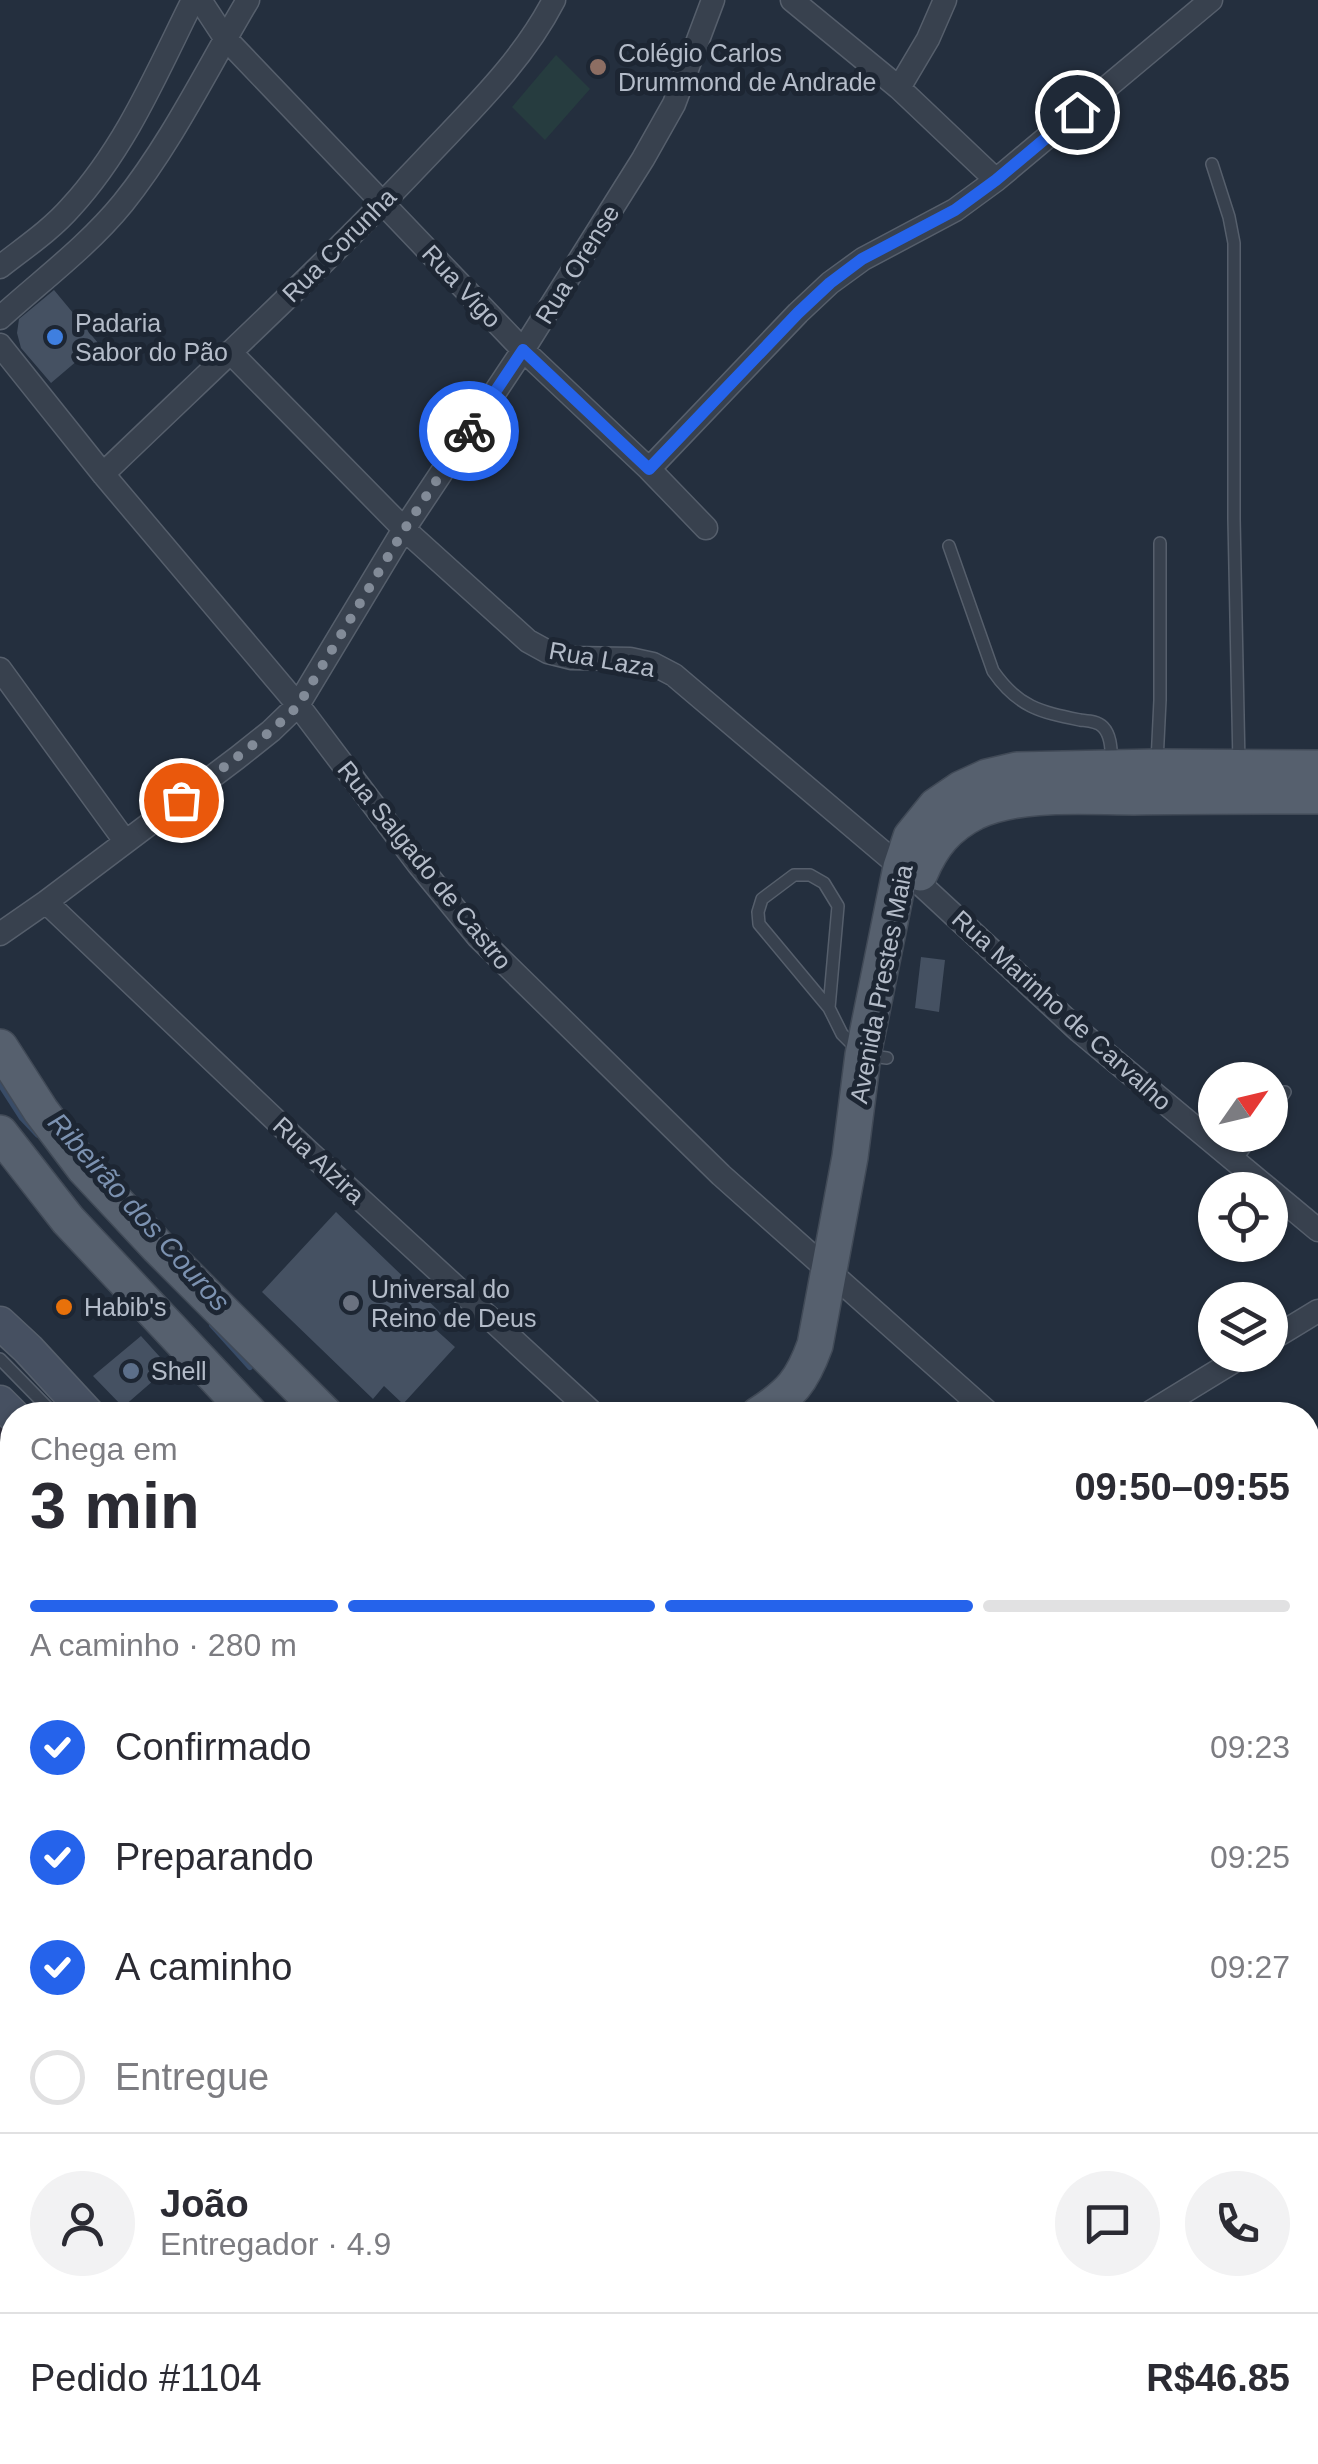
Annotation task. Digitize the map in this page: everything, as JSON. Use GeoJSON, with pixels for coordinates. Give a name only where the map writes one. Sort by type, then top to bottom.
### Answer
{"type":"FeatureCollection","features":[{"type":"Feature","properties":{"kind":"main road","name":"Avenida Prestes Maia"},"geometry":{"type":"LineString","coordinates":[[797,1402],[820,1388],[830,1367],[840,1326],[838,1278],[874,1147],[876,1056],[909,874],[911,837],[936,806],[986,777],[1017,770],[1156,766],[1318,768]]}},
{"type":"Feature","properties":{"kind":"main road","name":"Avenida Prestes Maia"},"geometry":{"type":"LineString","coordinates":[[909,874],[953,826],[976,812],[1000,805],[1052,797],[1318,796]]}},
{"type":"Feature","properties":{"kind":"main road"},"geometry":{"type":"LineString","coordinates":[[0,1047],[84,1168],[313,1402]]}},
{"type":"Feature","properties":{"kind":"main road"},"geometry":{"type":"LineString","coordinates":[[0,1133],[68,1220],[239,1402]]}},
{"type":"Feature","properties":{"kind":"main road"},"geometry":{"type":"LineString","coordinates":[[0,1323],[77,1402]]}},
{"type":"Feature","properties":{"kind":"street","name":"Rua Vigo"},"geometry":{"type":"LineString","coordinates":[[196,0],[226,38],[523,350],[706,528]]}},
{"type":"Feature","properties":{"kind":"street"},"geometry":{"type":"LineString","coordinates":[[0,267],[69,210],[107,162],[127,132],[196,0]]}},
{"type":"Feature","properties":{"kind":"street"},"geometry":{"type":"LineString","coordinates":[[0,318],[95,235],[124,202],[157,155],[248,0]]}},
{"type":"Feature","properties":{"kind":"street","name":"Rua Corunha"},"geometry":{"type":"LineString","coordinates":[[103,474],[384,202],[525,49],[554,0]]}},
{"type":"Feature","properties":{"kind":"street","name":"Rua Orense"},"geometry":{"type":"LineString","coordinates":[[0,934],[260,740],[298,706],[404,530],[643,159],[674,104],[713,0]]}},
{"type":"Feature","properties":{"kind":"street"},"geometry":{"type":"LineString","coordinates":[[792,0],[899,88],[996,180]]}},
{"type":"Feature","properties":{"kind":"street"},"geometry":{"type":"LineString","coordinates":[[899,88],[928,39],[945,0]]}},
{"type":"Feature","properties":{"kind":"street"},"geometry":{"type":"LineString","coordinates":[[649,469],[830,283],[862,259],[955,210],[996,180],[1211,0]]}},
{"type":"Feature","properties":{"kind":"street","name":"Rua Salgado de Castro"},"geometry":{"type":"LineString","coordinates":[[0,345],[298,706],[478,937],[721,1176],[977,1402]]}},
{"type":"Feature","properties":{"kind":"street","name":"Rua Laza"},"geometry":{"type":"LineString","coordinates":[[230,352],[404,530],[528,641],[548,652],[572,658],[630,658],[674,675],[909,874]]}},
{"type":"Feature","properties":{"kind":"street"},"geometry":{"type":"LineString","coordinates":[[0,669],[125,842]]}},
{"type":"Feature","properties":{"kind":"street","name":"Rua Marinho de Carvalho"},"geometry":{"type":"LineString","coordinates":[[909,874],[1079,1031],[1318,1230]]}},
{"type":"Feature","properties":{"kind":"street","name":"Rua Alzira"},"geometry":{"type":"LineString","coordinates":[[46,902],[581,1402]]}},
{"type":"Feature","properties":{"kind":"street"},"geometry":{"type":"LineString","coordinates":[[1288,1329],[1318,1311]]}},
{"type":"Feature","properties":{"kind":"street"},"geometry":{"type":"LineString","coordinates":[[1167,1402],[1216,1372]]}},
{"type":"Feature","properties":{"kind":"lane"},"geometry":{"type":"LineString","coordinates":[[1212,164],[1230,216],[1234,244],[1239,768]]}},
{"type":"Feature","properties":{"kind":"lane"},"geometry":{"type":"LineString","coordinates":[[1156,766],[1160,543]]}},
{"type":"Feature","properties":{"kind":"lane"},"geometry":{"type":"LineString","coordinates":[[949,546],[993,672],[1018,700],[1044,712],[1104,728],[1110,740],[1112,768]]}},
{"type":"Feature","properties":{"kind":"lane"},"geometry":{"type":"LineString","coordinates":[[829,1008],[838,906],[824,883],[810,875],[794,875],[762,899],[759,924],[829,1008],[842,1034],[876,1056]]}},
{"type":"Feature","properties":{"kind":"lane"},"geometry":{"type":"LineString","coordinates":[[1235,1162],[1242,1152]]}},
{"type":"Feature","properties":{"kind":"lane"},"geometry":{"type":"LineString","coordinates":[[0,1359],[41,1402]]}},
{"type":"Feature","properties":{"kind":"green space"},"geometry":{"type":"Polygon","coordinates":[[[556,55],[590,89],[545,140],[512,107],[556,55]]]}},
{"type":"Feature","properties":{"kind":"building","name":"Padaria Sabor do Pão"},"geometry":{"type":"Polygon","coordinates":[[[54,290],[98,343],[51,383],[21,348],[17,333],[19,319],[54,290]]]}},
{"type":"Feature","properties":{"kind":"building"},"geometry":{"type":"Polygon","coordinates":[[[921,957],[945,960],[939,1012],[915,1008],[921,957]]]}},
{"type":"Feature","properties":{"kind":"building","name":"Universal do Reino de Deus"},"geometry":{"type":"Polygon","coordinates":[[[336,1212],[444,1316],[434,1328],[455,1347],[405,1402],[384,1386],[373,1399],[262,1292],[336,1212]]]}},
{"type":"Feature","properties":{"kind":"building","name":"Shell"},"geometry":{"type":"Polygon","coordinates":[[[141,1336],[169,1367],[129,1402],[118,1402],[93,1376],[141,1336]]]}},
{"type":"Feature","properties":{"kind":"waterway","name":"Ribeirão dos Couros"},"geometry":{"type":"LineString","coordinates":[[0,1084],[38,1135]]}},
{"type":"Feature","properties":{"kind":"waterway","name":"Ribeirão dos Couros"},"geometry":{"type":"LineString","coordinates":[[212,1325],[250,1367]]}},
{"type":"Feature","properties":{"kind":"way so far"},"geometry":{"type":"LineString","coordinates":[[181,800],[298,706],[469,431]]}},
{"type":"Feature","properties":{"kind":"place","name":"Colégio Carlos Drummond de Andrade"},"geometry":{"type":"Point","coordinates":[598,67]}},
{"type":"Feature","properties":{"kind":"place","name":"Padaria Sabor do Pão"},"geometry":{"type":"Point","coordinates":[55,337]}},
{"type":"Feature","properties":{"kind":"place","name":"Universal do Reino de Deus"},"geometry":{"type":"Point","coordinates":[351,1303]}},
{"type":"Feature","properties":{"kind":"place","name":"Habib's"},"geometry":{"type":"Point","coordinates":[64,1307]}},
{"type":"Feature","properties":{"kind":"place","name":"Shell"},"geometry":{"type":"Point","coordinates":[131,1371]}},
{"type":"Feature","properties":{"kind":"route"},"geometry":{"type":"LineString","coordinates":[[469,431],[523,350],[649,469],[830,283],[862,259],[955,210],[1077,112]]}}]}
